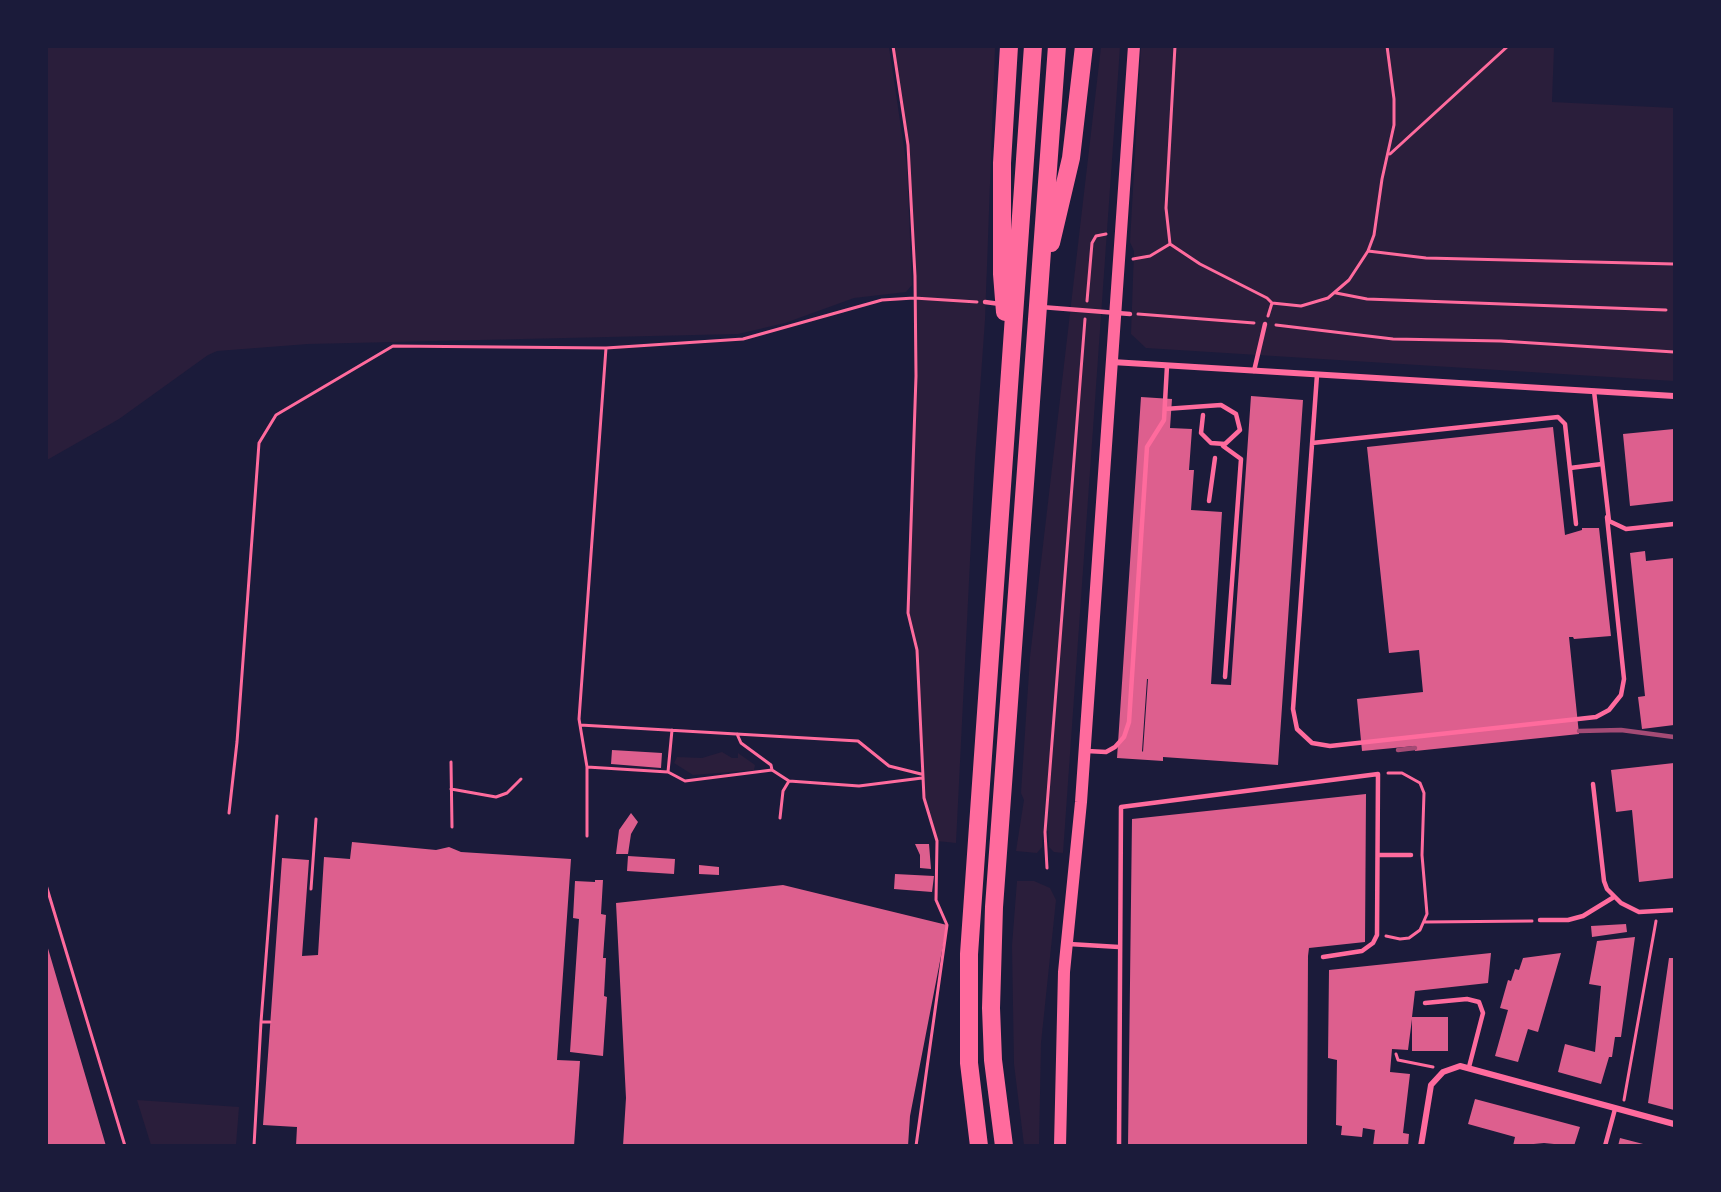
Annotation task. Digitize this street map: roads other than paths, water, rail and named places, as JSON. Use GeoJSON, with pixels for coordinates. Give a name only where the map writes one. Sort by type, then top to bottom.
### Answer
{"type":"FeatureCollection","features":[{"type":"Feature","properties":{"kind":"highway"},"geometry":{"type":"LineString","coordinates":[[1009,46],[1002,163],[1002,274],[1009,371]]}},
{"type":"Feature","properties":{"kind":"highway"},"geometry":{"type":"LineString","coordinates":[[979,1146],[969,1063],[969,954],[1033,46]]}},
{"type":"Feature","properties":{"kind":"highway"},"geometry":{"type":"LineString","coordinates":[[1004,1146],[993,1060],[992,957],[1034,303],[1057,46]]}},
{"type":"Feature","properties":{"kind":"highway"},"geometry":{"type":"LineString","coordinates":[[1034,303],[1071,158],[1084,46]]}},
{"type":"Feature","properties":{"kind":"main road"},"geometry":{"type":"LineString","coordinates":[[1060,1146],[1062,1001],[1084,751],[1134,46]]}},
{"type":"Feature","properties":{"kind":"street"},"geometry":{"type":"LineString","coordinates":[[1112,362],[1674,396]]}},
{"type":"Feature","properties":{"kind":"street"},"geometry":{"type":"LineString","coordinates":[[1421,1146],[1428,1092],[1433,1081],[1441,1073],[1454,1067],[1469,1067],[1674,1124]]}},
{"type":"Feature","properties":{"kind":"lane"},"geometry":{"type":"LineString","coordinates":[[985,302],[1018,305]]}},
{"type":"Feature","properties":{"kind":"lane"},"geometry":{"type":"LineString","coordinates":[[1034,303],[1130,314]]}},
{"type":"Feature","properties":{"kind":"lane"},"geometry":{"type":"LineString","coordinates":[[1254,371],[1265,324]]}},
{"type":"Feature","properties":{"kind":"lane"},"geometry":{"type":"LineString","coordinates":[[1084,751],[1106,752],[1115,747],[1124,737],[1129,722],[1147,447],[1164,420],[1167,366]]}},
{"type":"Feature","properties":{"kind":"lane"},"geometry":{"type":"LineString","coordinates":[[1317,375],[1293,709],[1299,731],[1317,744],[1327,746],[1599,716],[1609,710],[1621,695],[1624,679],[1594,391]]}},
{"type":"Feature","properties":{"kind":"lane"},"geometry":{"type":"LineString","coordinates":[[1166,409],[1221,405],[1236,414],[1240,430],[1226,444],[1211,443],[1201,433],[1203,415]]}},
{"type":"Feature","properties":{"kind":"lane"},"geometry":{"type":"LineString","coordinates":[[1312,443],[1558,417],[1565,424],[1576,524]]}},
{"type":"Feature","properties":{"kind":"lane"},"geometry":{"type":"LineString","coordinates":[[1223,446],[1241,459],[1225,677]]}},
{"type":"Feature","properties":{"kind":"lane"},"geometry":{"type":"LineString","coordinates":[[1209,501],[1215,458]]}},
{"type":"Feature","properties":{"kind":"lane"},"geometry":{"type":"LineString","coordinates":[[1570,468],[1602,464]]}},
{"type":"Feature","properties":{"kind":"lane"},"geometry":{"type":"LineString","coordinates":[[1607,517],[1612,525],[1626,529],[1674,524]]}},
{"type":"Feature","properties":{"kind":"lane"},"geometry":{"type":"LineString","coordinates":[[1119,1146],[1121,807],[1378,774],[1377,935],[1373,943],[1362,951],[1323,957]]}},
{"type":"Feature","properties":{"kind":"lane"},"geometry":{"type":"LineString","coordinates":[[1593,784],[1604,881],[1614,897],[1639,912],[1674,910]]}},
{"type":"Feature","properties":{"kind":"lane"},"geometry":{"type":"LineString","coordinates":[[1378,855],[1411,855]]}},
{"type":"Feature","properties":{"kind":"lane"},"geometry":{"type":"LineString","coordinates":[[1540,920],[1568,920],[1583,916],[1614,897]]}},
{"type":"Feature","properties":{"kind":"lane"},"geometry":{"type":"LineString","coordinates":[[1067,944],[1119,947]]}},
{"type":"Feature","properties":{"kind":"lane"},"geometry":{"type":"LineString","coordinates":[[1425,1003],[1467,999],[1479,1002],[1483,1013],[1469,1067]]}},
{"type":"Feature","properties":{"kind":"lane"},"geometry":{"type":"LineString","coordinates":[[1605,1146],[1615,1109]]}},
{"type":"Feature","properties":{"kind":"railway"},"geometry":{"type":"LineString","coordinates":[[1579,731],[1621,730],[1674,737]]}},
{"type":"Feature","properties":{"kind":"railway"},"geometry":{"type":"LineString","coordinates":[[1398,750],[1415,748]]}}]}
